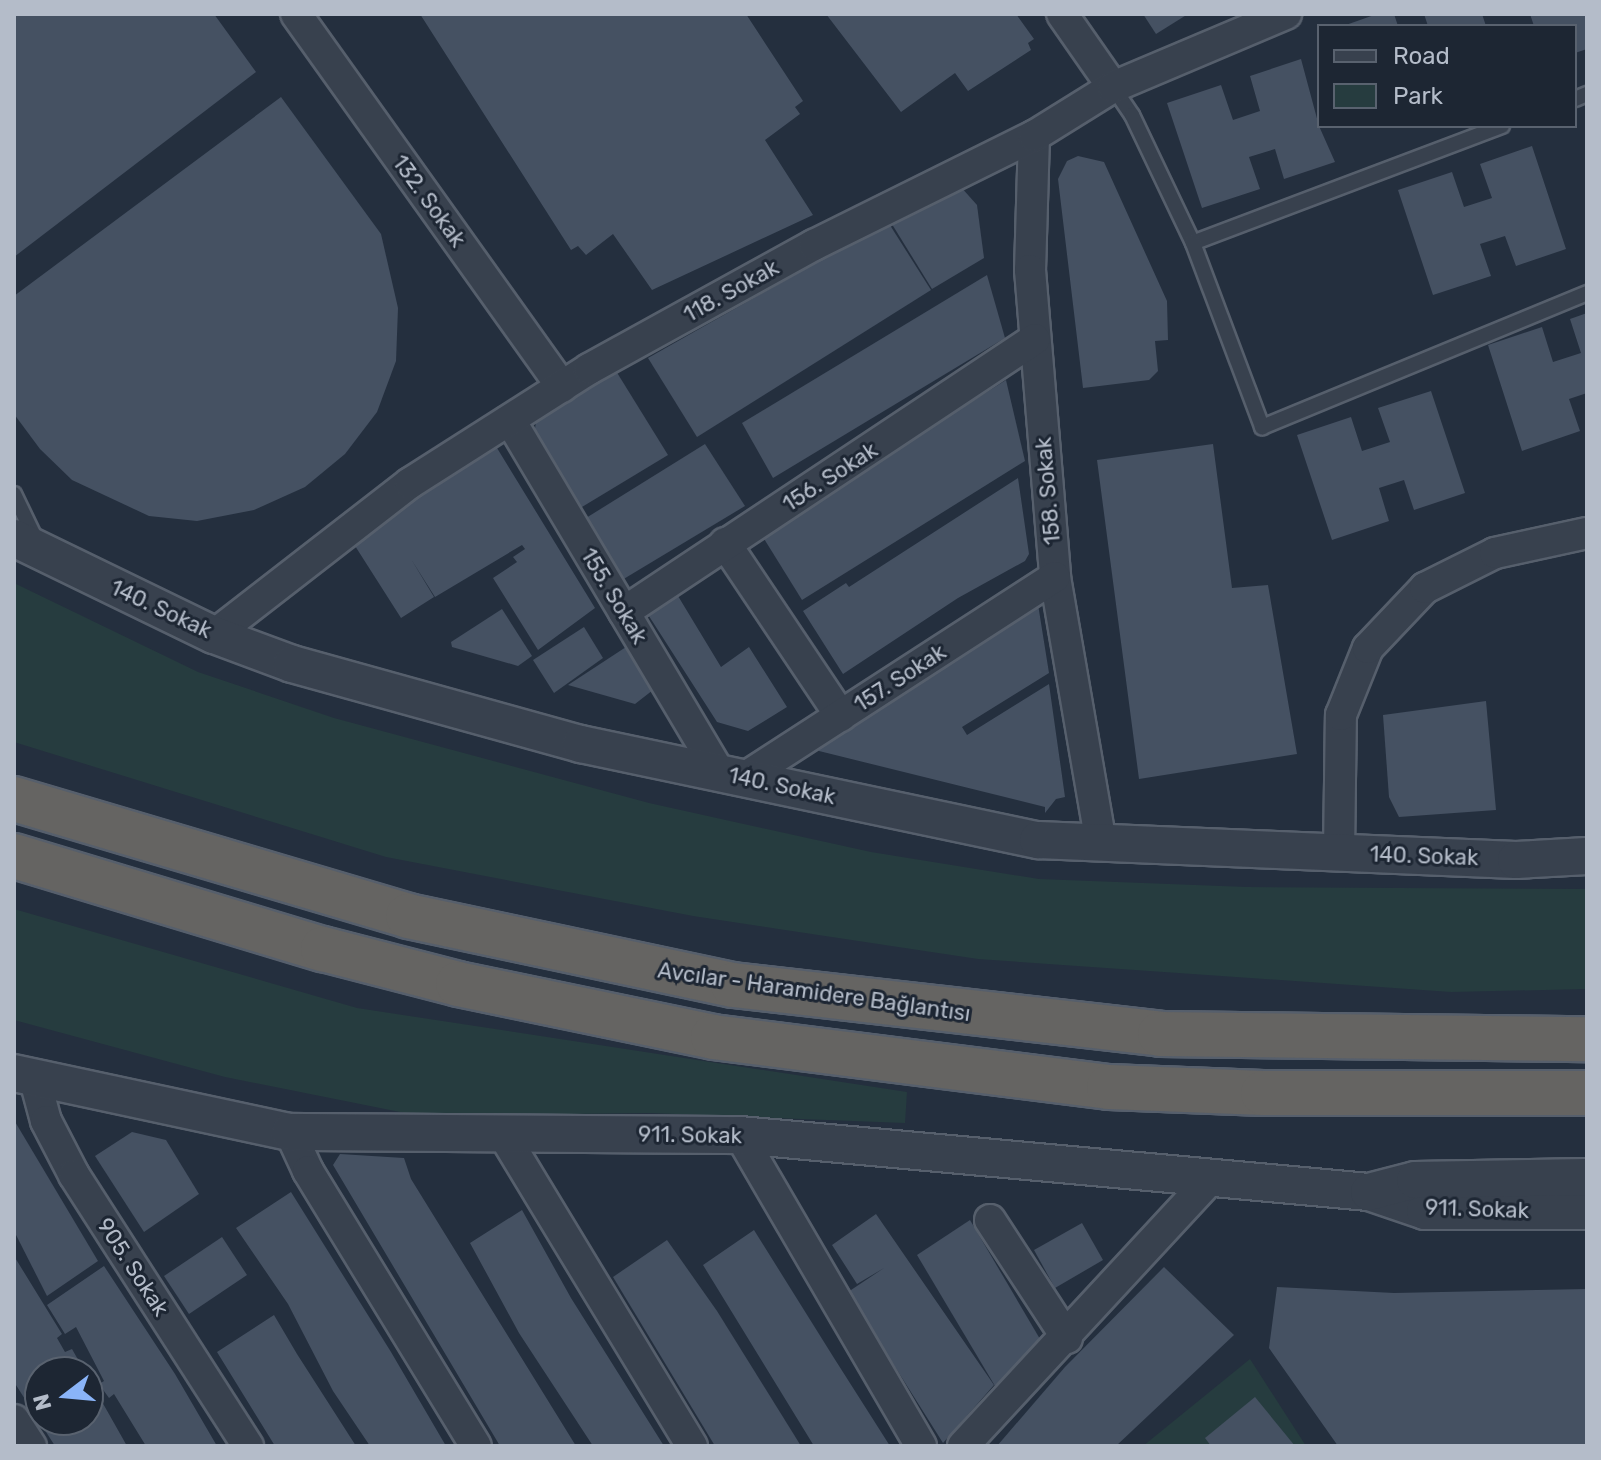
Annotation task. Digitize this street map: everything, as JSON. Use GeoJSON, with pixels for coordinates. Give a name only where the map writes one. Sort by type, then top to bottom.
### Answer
{"type":"FeatureCollection","features":[{"type":"Feature","properties":{"kind":"highway","name":"Avcılar - Haramidere Bağlantısı"},"geometry":{"type":"LineString","coordinates":[[14,799],[408,916],[733,985],[1160,1034],[1587,1039]]}},
{"type":"Feature","properties":{"kind":"highway"},"geometry":{"type":"LineString","coordinates":[[14,856],[323,949],[458,984],[713,1037],[1109,1087],[1263,1093],[1587,1093]]}},
{"type":"Feature","properties":{"kind":"street","name":"132. Sokak"},"geometry":{"type":"LineString","coordinates":[[296,14],[562,387]]}},
{"type":"Feature","properties":{"kind":"street"},"geometry":{"type":"LineString","coordinates":[[1062,14],[1113,87]]}},
{"type":"Feature","properties":{"kind":"street","name":"118. Sokak"},"geometry":{"type":"LineString","coordinates":[[214,635],[410,483],[562,387],[814,245],[1034,136],[1113,87],[1286,14]]}},
{"type":"Feature","properties":{"kind":"street","name":"158. Sokak"},"geometry":{"type":"LineString","coordinates":[[1034,136],[1030,270],[1055,577],[1101,843]]}},
{"type":"Feature","properties":{"kind":"street","name":"156. Sokak"},"geometry":{"type":"LineString","coordinates":[[624,612],[725,543],[832,477],[1035,339]]}},
{"type":"Feature","properties":{"kind":"street","name":"155. Sokak"},"geometry":{"type":"LineString","coordinates":[[510,420],[624,612],[731,775]]}},
{"type":"Feature","properties":{"kind":"street"},"geometry":{"type":"LineString","coordinates":[[1339,853],[1341,715],[1368,648],[1425,588],[1495,553],[1587,533]]}},
{"type":"Feature","properties":{"kind":"street"},"geometry":{"type":"LineString","coordinates":[[725,543],[841,716]]}},
{"type":"Feature","properties":{"kind":"street","name":"140. Sokak"},"geometry":{"type":"LineString","coordinates":[[28,546],[214,635],[292,664],[581,744],[1038,840],[1516,860],[1587,856]]}},
{"type":"Feature","properties":{"kind":"street","name":"157. Sokak"},"geometry":{"type":"LineString","coordinates":[[731,775],[841,716],[1055,577]]}},
{"type":"Feature","properties":{"kind":"street","name":"911. Sokak"},"geometry":{"type":"LineString","coordinates":[[24,1076],[290,1132],[740,1135],[1369,1192],[1425,1211],[1587,1211]]}},
{"type":"Feature","properties":{"kind":"street","name":"905. Sokak"},"geometry":{"type":"LineString","coordinates":[[24,1076],[74,1175],[248,1446]]}},
{"type":"Feature","properties":{"kind":"street"},"geometry":{"type":"LineString","coordinates":[[290,1132],[308,1171],[476,1446]]}},
{"type":"Feature","properties":{"kind":"street"},"geometry":{"type":"LineString","coordinates":[[503,1134],[692,1446]]}},
{"type":"Feature","properties":{"kind":"street"},"geometry":{"type":"LineString","coordinates":[[740,1135],[921,1446]]}},
{"type":"Feature","properties":{"kind":"street"},"geometry":{"type":"LineString","coordinates":[[963,1446],[1067,1338],[1213,1176]]}},
{"type":"Feature","properties":{"kind":"street","name":"911. Sokak"},"geometry":{"type":"LineString","coordinates":[[1369,1192],[1415,1180],[1587,1177]]}},
{"type":"Feature","properties":{"kind":"street"},"geometry":{"type":"LineString","coordinates":[[990,1220],[1067,1338]]}},
{"type":"Feature","properties":{"kind":"street"},"geometry":{"type":"LineString","coordinates":[[14,1420],[31,1446]]}},
{"type":"Feature","properties":{"kind":"lane"},"geometry":{"type":"LineString","coordinates":[[1113,87],[1132,115],[1193,243],[1262,427],[1587,293]]}},
{"type":"Feature","properties":{"kind":"lane"},"geometry":{"type":"LineString","coordinates":[[1193,243],[1497,128]]}},
{"type":"Feature","properties":{"kind":"lane"},"geometry":{"type":"LineString","coordinates":[[14,494],[28,546]]}},
{"type":"Feature","properties":{"kind":"green space"},"geometry":{"type":"Polygon","coordinates":[[[14,583],[198,672],[334,718],[649,803],[871,852],[1039,879],[1247,887],[1587,889],[1587,989],[1451,992],[978,959],[693,916],[386,857],[14,742],[14,583]]]}},
{"type":"Feature","properties":{"kind":"green space"},"geometry":{"type":"Polygon","coordinates":[[[14,909],[357,1008],[907,1092],[905,1123],[650,1113],[420,1116],[225,1077],[14,1020],[14,909]]]}},
{"type":"Feature","properties":{"kind":"green space"},"geometry":{"type":"Polygon","coordinates":[[[1250,1359],[1306,1446],[1143,1446],[1250,1359]]]}},
{"type":"Feature","properties":{"kind":"building"},"geometry":{"type":"Polygon","coordinates":[[[14,14],[214,14],[256,72],[14,257],[14,14]]]}},
{"type":"Feature","properties":{"kind":"building"},"geometry":{"type":"Polygon","coordinates":[[[420,14],[746,14],[803,101],[795,107],[800,114],[765,140],[813,215],[652,290],[613,234],[586,255],[578,246],[571,250],[420,14]]]}},
{"type":"Feature","properties":{"kind":"building"},"geometry":{"type":"Polygon","coordinates":[[[826,14],[1016,14],[1034,39],[1028,43],[1031,50],[968,91],[955,73],[901,112],[826,14]]]}},
{"type":"Feature","properties":{"kind":"building"},"geometry":{"type":"Polygon","coordinates":[[[1143,14],[1188,14],[1156,34],[1143,14]]]}},
{"type":"Feature","properties":{"kind":"building"},"geometry":{"type":"Polygon","coordinates":[[[1377,14],[1394,14],[1397,24],[1349,24],[1377,14]]]}},
{"type":"Feature","properties":{"kind":"building"},"geometry":{"type":"Polygon","coordinates":[[[1424,14],[1482,14],[1485,24],[1427,24],[1424,14]]]}},
{"type":"Feature","properties":{"kind":"building"},"geometry":{"type":"Polygon","coordinates":[[[1530,14],[1587,14],[1587,49],[1577,52],[1577,24],[1533,24],[1530,14]]]}},
{"type":"Feature","properties":{"kind":"building"},"geometry":{"type":"Polygon","coordinates":[[[1301,59],[1317,128],[1320,128],[1335,162],[1284,179],[1275,149],[1249,157],[1260,189],[1202,208],[1167,103],[1221,85],[1233,120],[1260,111],[1250,76],[1301,59]]]}},
{"type":"Feature","properties":{"kind":"building"},"geometry":{"type":"Polygon","coordinates":[[[281,97],[381,234],[398,308],[396,361],[377,412],[345,454],[305,487],[254,510],[197,521],[149,516],[72,480],[40,449],[14,414],[14,296],[281,97]]]}},
{"type":"Feature","properties":{"kind":"building"},"geometry":{"type":"Polygon","coordinates":[[[1532,146],[1566,249],[1516,266],[1505,236],[1480,244],[1491,276],[1433,295],[1398,190],[1452,172],[1464,207],[1492,198],[1480,164],[1532,146]]]}},
{"type":"Feature","properties":{"kind":"building"},"geometry":{"type":"Polygon","coordinates":[[[1078,156],[1104,162],[1167,301],[1168,340],[1155,341],[1158,371],[1149,380],[1083,388],[1058,179],[1067,161],[1078,156]]]}},
{"type":"Feature","properties":{"kind":"building"},"geometry":{"type":"Polygon","coordinates":[[[960,186],[977,205],[984,258],[932,289],[890,221],[960,186]]]}},
{"type":"Feature","properties":{"kind":"building"},"geometry":{"type":"Polygon","coordinates":[[[888,222],[931,290],[697,437],[648,358],[888,222]]]}},
{"type":"Feature","properties":{"kind":"building"},"geometry":{"type":"Polygon","coordinates":[[[987,275],[1005,338],[773,478],[742,423],[987,275]]]}},
{"type":"Feature","properties":{"kind":"building"},"geometry":{"type":"Polygon","coordinates":[[[1587,313],[1587,393],[1569,399],[1580,431],[1522,451],[1488,345],[1542,327],[1553,362],[1581,353],[1570,319],[1587,313]]]}},
{"type":"Feature","properties":{"kind":"building"},"geometry":{"type":"Polygon","coordinates":[[[616,371],[668,455],[577,510],[534,435],[536,422],[616,371]]]}},
{"type":"Feature","properties":{"kind":"building"},"geometry":{"type":"Polygon","coordinates":[[[1006,380],[1025,461],[802,600],[761,534],[1006,380]]]}},
{"type":"Feature","properties":{"kind":"building"},"geometry":{"type":"Polygon","coordinates":[[[1431,391],[1465,493],[1414,510],[1404,480],[1379,488],[1389,521],[1332,540],[1297,435],[1351,417],[1362,451],[1390,442],[1378,408],[1431,391]]]}},
{"type":"Feature","properties":{"kind":"building"},"geometry":{"type":"Polygon","coordinates":[[[705,444],[745,506],[622,580],[586,518],[705,444]]]}},
{"type":"Feature","properties":{"kind":"building"},"geometry":{"type":"Polygon","coordinates":[[[1213,444],[1232,588],[1268,585],[1297,754],[1139,779],[1097,460],[1213,444]]]}},
{"type":"Feature","properties":{"kind":"building"},"geometry":{"type":"Polygon","coordinates":[[[485,446],[497,448],[595,608],[538,650],[493,578],[517,562],[513,557],[525,549],[522,545],[435,597],[411,559],[434,597],[401,618],[350,538],[485,446]]]}},
{"type":"Feature","properties":{"kind":"building"},"geometry":{"type":"Polygon","coordinates":[[[1018,478],[1029,554],[1025,561],[958,598],[843,674],[803,611],[846,583],[849,587],[1018,478]]]}},
{"type":"Feature","properties":{"kind":"building"},"geometry":{"type":"Polygon","coordinates":[[[678,596],[721,667],[749,647],[787,707],[748,731],[717,722],[647,613],[678,596]]]}},
{"type":"Feature","properties":{"kind":"building"},"geometry":{"type":"Polygon","coordinates":[[[1037,598],[1049,673],[962,727],[967,735],[1049,684],[1065,797],[1056,799],[1045,813],[1045,807],[819,751],[810,737],[1037,598]]]}},
{"type":"Feature","properties":{"kind":"building"},"geometry":{"type":"Polygon","coordinates":[[[502,609],[532,656],[518,666],[452,647],[451,642],[502,609]]]}},
{"type":"Feature","properties":{"kind":"building"},"geometry":{"type":"Polygon","coordinates":[[[584,627],[603,658],[554,693],[533,660],[584,627]]]}},
{"type":"Feature","properties":{"kind":"building"},"geometry":{"type":"Polygon","coordinates":[[[626,647],[653,690],[635,704],[568,685],[626,647]]]}},
{"type":"Feature","properties":{"kind":"building"},"geometry":{"type":"Polygon","coordinates":[[[1486,701],[1496,810],[1399,817],[1389,797],[1383,715],[1486,701]]]}},
{"type":"Feature","properties":{"kind":"building"},"geometry":{"type":"Polygon","coordinates":[[[14,1120],[98,1261],[47,1296],[14,1231],[14,1120]]]}},
{"type":"Feature","properties":{"kind":"building"},"geometry":{"type":"Polygon","coordinates":[[[132,1132],[166,1140],[199,1194],[144,1232],[95,1156],[132,1132]]]}},
{"type":"Feature","properties":{"kind":"building"},"geometry":{"type":"Polygon","coordinates":[[[340,1154],[404,1158],[411,1179],[576,1446],[500,1446],[333,1165],[340,1154]]]}},
{"type":"Feature","properties":{"kind":"building"},"geometry":{"type":"Polygon","coordinates":[[[291,1192],[446,1446],[370,1446],[333,1391],[288,1304],[236,1228],[291,1192]]]}},
{"type":"Feature","properties":{"kind":"building"},"geometry":{"type":"Polygon","coordinates":[[[522,1210],[571,1298],[664,1446],[593,1446],[519,1333],[470,1243],[522,1210]]]}},
{"type":"Feature","properties":{"kind":"building"},"geometry":{"type":"Polygon","coordinates":[[[876,1214],[994,1385],[943,1443],[848,1292],[884,1268],[857,1284],[832,1245],[876,1214]]]}},
{"type":"Feature","properties":{"kind":"building"},"geometry":{"type":"Polygon","coordinates":[[[970,1220],[1040,1339],[995,1386],[917,1255],[970,1220]]]}},
{"type":"Feature","properties":{"kind":"building"},"geometry":{"type":"Polygon","coordinates":[[[1082,1223],[1103,1260],[1055,1288],[1034,1250],[1082,1223]]]}},
{"type":"Feature","properties":{"kind":"building"},"geometry":{"type":"Polygon","coordinates":[[[754,1230],[890,1446],[814,1446],[703,1265],[754,1230]]]}},
{"type":"Feature","properties":{"kind":"building"},"geometry":{"type":"Polygon","coordinates":[[[222,1237],[247,1275],[189,1314],[164,1276],[222,1237]]]}},
{"type":"Feature","properties":{"kind":"building"},"geometry":{"type":"Polygon","coordinates":[[[667,1240],[717,1311],[801,1446],[715,1446],[613,1277],[667,1240]]]}},
{"type":"Feature","properties":{"kind":"building"},"geometry":{"type":"Polygon","coordinates":[[[14,1256],[62,1334],[57,1338],[65,1352],[72,1349],[76,1356],[24,1356],[24,1398],[14,1382],[14,1256]]]}},
{"type":"Feature","properties":{"kind":"building"},"geometry":{"type":"Polygon","coordinates":[[[104,1266],[175,1374],[217,1446],[146,1446],[114,1394],[109,1398],[104,1391],[104,1356],[91,1356],[76,1327],[65,1334],[47,1305],[104,1266]]]}},
{"type":"Feature","properties":{"kind":"building"},"geometry":{"type":"Polygon","coordinates":[[[1164,1267],[1234,1335],[1116,1446],[997,1446],[1065,1367],[1164,1267]]]}},
{"type":"Feature","properties":{"kind":"building"},"geometry":{"type":"Polygon","coordinates":[[[1277,1287],[1394,1293],[1587,1289],[1587,1446],[1338,1446],[1269,1348],[1277,1287]]]}},
{"type":"Feature","properties":{"kind":"building"},"geometry":{"type":"Polygon","coordinates":[[[274,1315],[356,1446],[275,1446],[217,1352],[274,1315]]]}},
{"type":"Feature","properties":{"kind":"building"},"geometry":{"type":"Polygon","coordinates":[[[1255,1397],[1295,1446],[1211,1446],[1205,1438],[1255,1397]]]}},
{"type":"Feature","properties":{"kind":"building"},"geometry":{"type":"Polygon","coordinates":[[[104,1405],[127,1446],[55,1446],[49,1436],[104,1436],[104,1405]]]}}]}
